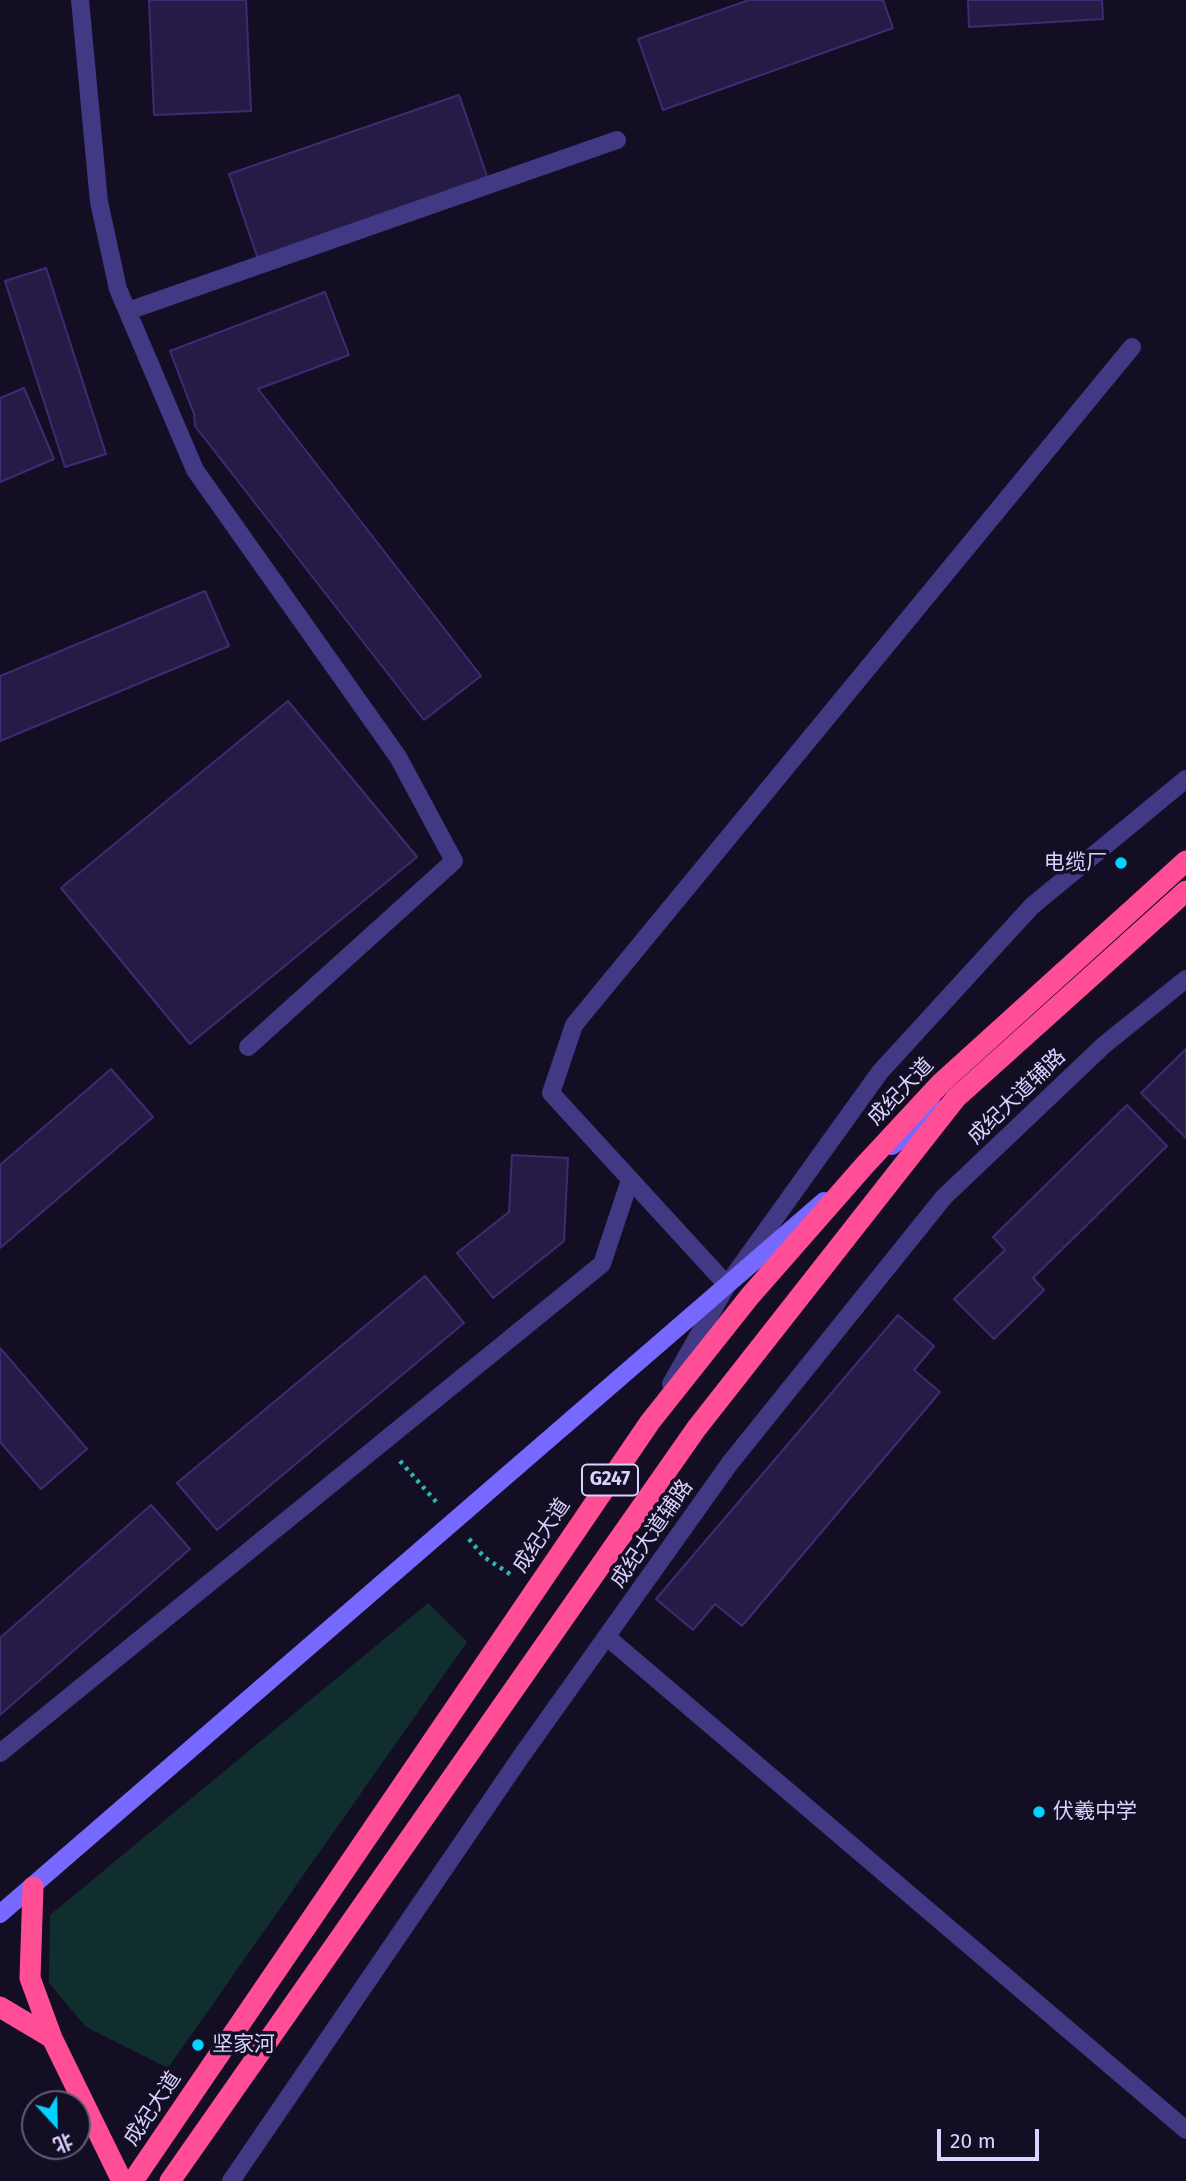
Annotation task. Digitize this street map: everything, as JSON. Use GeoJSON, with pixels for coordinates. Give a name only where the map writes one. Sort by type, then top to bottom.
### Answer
{"type":"FeatureCollection","features":[{"type":"Feature","properties":{"kind":"highway","name":"成纪大道"},"geometry":{"type":"LineString","coordinates":[[133,2181],[650,1422],[750,1296],[941,1083],[1186,861]]}},
{"type":"Feature","properties":{"kind":"highway","name":"G247"},"geometry":{"type":"LineString","coordinates":[[170,2181],[696,1429],[957,1098],[1186,891]]}},
{"type":"Feature","properties":{"kind":"highway"},"geometry":{"type":"LineString","coordinates":[[33,1887],[30,1978],[52,2038],[122,2181]]}},
{"type":"Feature","properties":{"kind":"highway"},"geometry":{"type":"LineString","coordinates":[[0,2007],[52,2038]]}},
{"type":"Feature","properties":{"kind":"main road"},"geometry":{"type":"LineString","coordinates":[[0,1914],[864,1166],[957,1098]]}},
{"type":"Feature","properties":{"kind":"street"},"geometry":{"type":"LineString","coordinates":[[80,0],[99,202],[118,289],[195,470],[398,757],[454,861],[248,1047]]}},
{"type":"Feature","properties":{"kind":"street"},"geometry":{"type":"LineString","coordinates":[[128,311],[617,140]]}},
{"type":"Feature","properties":{"kind":"street"},"geometry":{"type":"LineString","coordinates":[[727,1285],[551,1093],[574,1025],[1132,347]]}},
{"type":"Feature","properties":{"kind":"street"},"geometry":{"type":"LineString","coordinates":[[650,1422],[727,1285],[880,1072],[1032,906],[1186,779]]}},
{"type":"Feature","properties":{"kind":"street","name":"成纪大道辅路"},"geometry":{"type":"LineString","coordinates":[[231,2181],[520,1758],[730,1463],[944,1197],[1104,1045],[1186,979]]}},
{"type":"Feature","properties":{"kind":"street"},"geometry":{"type":"LineString","coordinates":[[0,1754],[601,1264],[630,1180]]}},
{"type":"Feature","properties":{"kind":"street"},"geometry":{"type":"LineString","coordinates":[[607,1637],[1186,2130]]}},
{"type":"Feature","properties":{"kind":"path"},"geometry":{"type":"LineString","coordinates":[[383,1441],[484,1557],[535,1590]]}},
{"type":"Feature","properties":{"kind":"green space"},"geometry":{"type":"Polygon","coordinates":[[[428,1603],[467,1642],[168,2068],[86,2027],[49,1983],[50,1915],[428,1603]]]}},
{"type":"Feature","properties":{"kind":"building"},"geometry":{"type":"Polygon","coordinates":[[[149,0],[246,0],[251,111],[154,115],[149,0]]]}},
{"type":"Feature","properties":{"kind":"building"},"geometry":{"type":"Polygon","coordinates":[[[749,0],[883,0],[893,28],[663,110],[638,39],[749,0]]]}},
{"type":"Feature","properties":{"kind":"building"},"geometry":{"type":"Polygon","coordinates":[[[968,0],[1102,0],[1103,19],[969,27],[968,0]]]}},
{"type":"Feature","properties":{"kind":"building"},"geometry":{"type":"Polygon","coordinates":[[[459,95],[488,179],[258,259],[229,174],[459,95]]]}},
{"type":"Feature","properties":{"kind":"building"},"geometry":{"type":"Polygon","coordinates":[[[46,268],[106,454],[65,467],[5,281],[46,268]]]}},
{"type":"Feature","properties":{"kind":"building"},"geometry":{"type":"Polygon","coordinates":[[[325,292],[349,355],[258,389],[481,676],[424,720],[195,426],[194,414],[170,351],[325,292]]]}},
{"type":"Feature","properties":{"kind":"building"},"geometry":{"type":"Polygon","coordinates":[[[24,388],[54,459],[0,482],[0,398],[24,388]]]}},
{"type":"Feature","properties":{"kind":"building"},"geometry":{"type":"Polygon","coordinates":[[[205,591],[229,646],[0,741],[0,676],[205,591]]]}},
{"type":"Feature","properties":{"kind":"building"},"geometry":{"type":"Polygon","coordinates":[[[288,701],[417,857],[190,1044],[61,888],[288,701]]]}},
{"type":"Feature","properties":{"kind":"building"},"geometry":{"type":"Polygon","coordinates":[[[1186,1049],[1186,1138],[1141,1093],[1186,1049]]]}},
{"type":"Feature","properties":{"kind":"building"},"geometry":{"type":"Polygon","coordinates":[[[111,1069],[153,1117],[0,1248],[0,1165],[111,1069]]]}},
{"type":"Feature","properties":{"kind":"building"},"geometry":{"type":"Polygon","coordinates":[[[1127,1105],[1167,1146],[1033,1278],[1044,1290],[994,1339],[954,1299],[1005,1250],[993,1237],[1127,1105]]]}},
{"type":"Feature","properties":{"kind":"building"},"geometry":{"type":"Polygon","coordinates":[[[512,1155],[568,1158],[564,1241],[493,1298],[457,1253],[509,1212],[512,1155]]]}},
{"type":"Feature","properties":{"kind":"building"},"geometry":{"type":"Polygon","coordinates":[[[425,1276],[464,1323],[217,1530],[177,1483],[425,1276]]]}},
{"type":"Feature","properties":{"kind":"building"},"geometry":{"type":"Polygon","coordinates":[[[898,1315],[934,1346],[914,1370],[940,1392],[742,1626],[715,1604],[693,1630],[656,1599],[898,1315]]]}},
{"type":"Feature","properties":{"kind":"building"},"geometry":{"type":"Polygon","coordinates":[[[0,1348],[87,1449],[41,1489],[0,1442],[0,1348]]]}},
{"type":"Feature","properties":{"kind":"building"},"geometry":{"type":"Polygon","coordinates":[[[151,1505],[190,1549],[0,1715],[0,1638],[151,1505]]]}},
{"type":"Feature","properties":{"kind":"place","name":"电缆厂"},"geometry":{"type":"Point","coordinates":[1121,863]}},
{"type":"Feature","properties":{"kind":"place","name":"伏羲中学"},"geometry":{"type":"Point","coordinates":[1039,1812]}},
{"type":"Feature","properties":{"kind":"place","name":"坚家河"},"geometry":{"type":"Point","coordinates":[198,2045]}}]}
